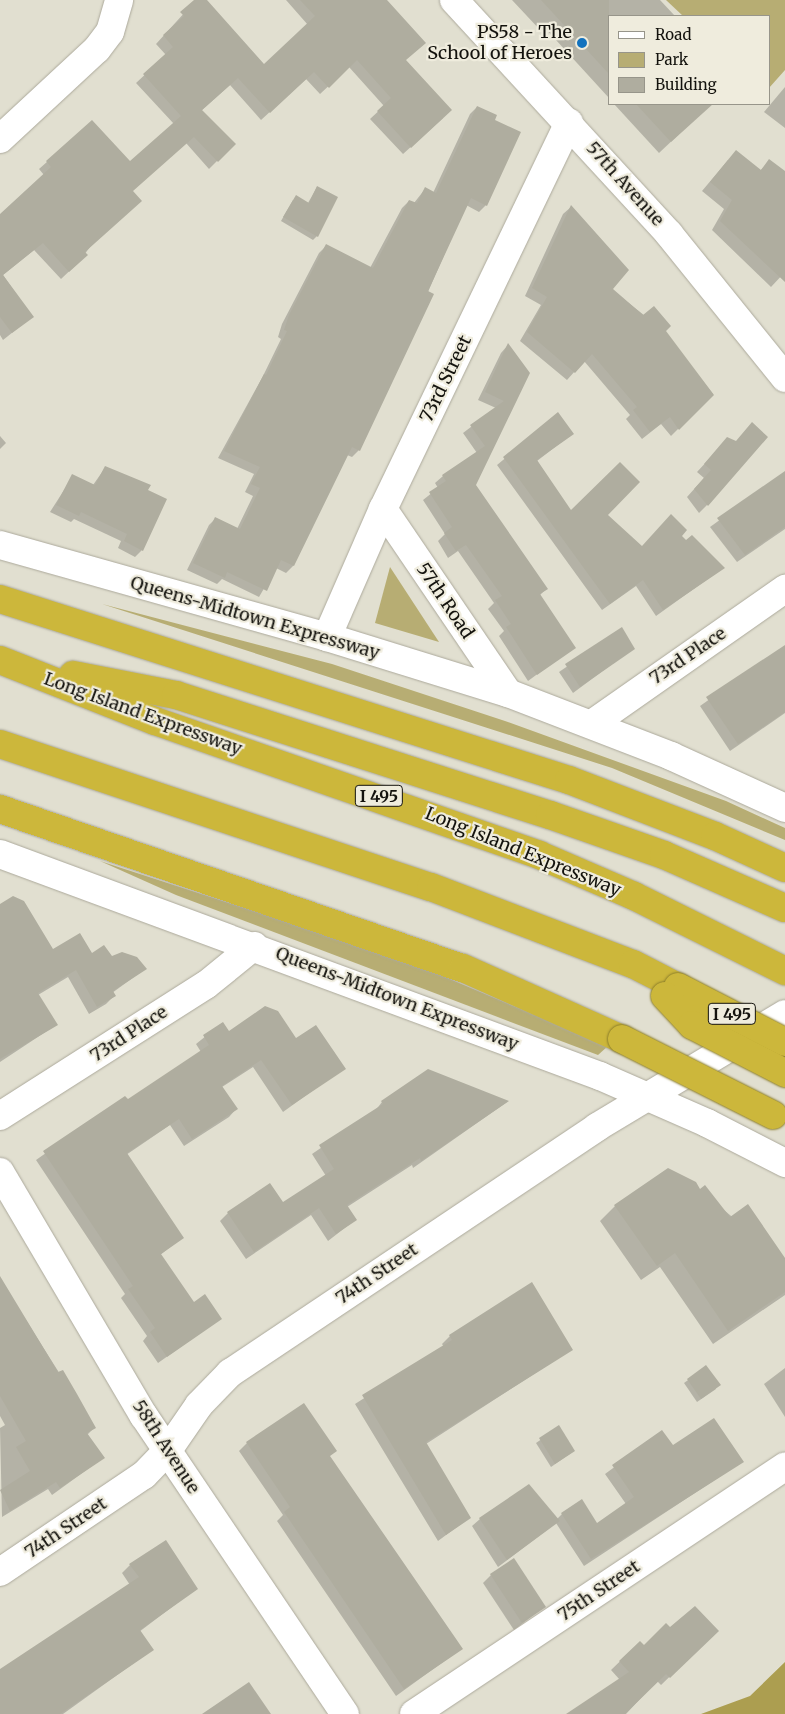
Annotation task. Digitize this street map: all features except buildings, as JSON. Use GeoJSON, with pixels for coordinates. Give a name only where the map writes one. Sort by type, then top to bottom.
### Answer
{"type":"FeatureCollection","features":[{"type":"Feature","properties":{"kind":"highway"},"geometry":{"type":"LineString","coordinates":[[0,599],[569,780],[715,836],[785,868]]}},
{"type":"Feature","properties":{"kind":"highway"},"geometry":{"type":"LineString","coordinates":[[5,662],[176,695],[608,835],[664,855],[785,908]]}},
{"type":"Feature","properties":{"kind":"highway","name":"Long Island Expressway"},"geometry":{"type":"LineString","coordinates":[[5,662],[155,721],[539,855],[785,970]]}},
{"type":"Feature","properties":{"kind":"highway","name":"I 495"},"geometry":{"type":"LineString","coordinates":[[0,744],[431,887],[633,964],[672,992],[785,1042]]}},
{"type":"Feature","properties":{"kind":"highway"},"geometry":{"type":"LineString","coordinates":[[0,809],[454,965],[547,1003],[779,1118]]}},
{"type":"Feature","properties":{"kind":"highway"},"geometry":{"type":"LineString","coordinates":[[672,992],[692,1025],[785,1073]]}},
{"type":"Feature","properties":{"kind":"street"},"geometry":{"type":"LineString","coordinates":[[0,139],[97,49],[110,32],[119,0]]}},
{"type":"Feature","properties":{"kind":"street","name":"57th Avenue"},"geometry":{"type":"LineString","coordinates":[[454,0],[569,122],[669,234],[784,373]]}},
{"type":"Feature","properties":{"kind":"street","name":"73rd Street"},"geometry":{"type":"LineString","coordinates":[[327,637],[383,509],[569,122]]}},
{"type":"Feature","properties":{"kind":"street","name":"57th Road"},"geometry":{"type":"LineString","coordinates":[[383,509],[508,693]]}},
{"type":"Feature","properties":{"kind":"street","name":"Queens-Midtown Expressway"},"geometry":{"type":"LineString","coordinates":[[0,546],[327,637],[508,693],[592,724],[785,808]]}},
{"type":"Feature","properties":{"kind":"street","name":"73rd Place"},"geometry":{"type":"LineString","coordinates":[[592,724],[785,589]]}},
{"type":"Feature","properties":{"kind":"street","name":"Queens-Midtown Expressway"},"geometry":{"type":"LineString","coordinates":[[0,854],[254,946],[647,1096],[785,1163]]}},
{"type":"Feature","properties":{"kind":"street","name":"73rd Place"},"geometry":{"type":"LineString","coordinates":[[0,1116],[206,985],[254,946]]}},
{"type":"Feature","properties":{"kind":"street","name":"74th Street"},"geometry":{"type":"LineString","coordinates":[[0,1572],[144,1475],[168,1450],[199,1405],[230,1373],[647,1096],[785,1014]]}},
{"type":"Feature","properties":{"kind":"street","name":"58th Avenue"},"geometry":{"type":"LineString","coordinates":[[0,1172],[144,1416],[345,1714]]}},
{"type":"Feature","properties":{"kind":"street","name":"75th Street"},"geometry":{"type":"LineString","coordinates":[[414,1714],[785,1467]]}},
{"type":"Feature","properties":{"kind":"green space"},"geometry":{"type":"Polygon","coordinates":[[[666,0],[785,0],[785,70],[770,87],[770,15],[682,15],[666,0]]]}},
{"type":"Feature","properties":{"kind":"green space"},"geometry":{"type":"Polygon","coordinates":[[[390,567],[439,642],[375,623],[390,567]]]}},
{"type":"Feature","properties":{"kind":"green space"},"geometry":{"type":"Polygon","coordinates":[[[102,604],[332,664],[505,721],[726,801],[785,828],[785,840],[612,768],[102,604]]]}},
{"type":"Feature","properties":{"kind":"green space"},"geometry":{"type":"Polygon","coordinates":[[[100,861],[405,960],[608,1046],[598,1055],[176,895],[100,861]]]}},
{"type":"Feature","properties":{"kind":"shaded area"},"geometry":{"type":"Polygon","coordinates":[[[785,1662],[785,1714],[701,1714],[750,1696],[785,1662]]]}},
{"type":"Feature","properties":{"kind":"place","name":"PS58 - The School of Heroes"},"geometry":{"type":"Point","coordinates":[582,43]}}]}
